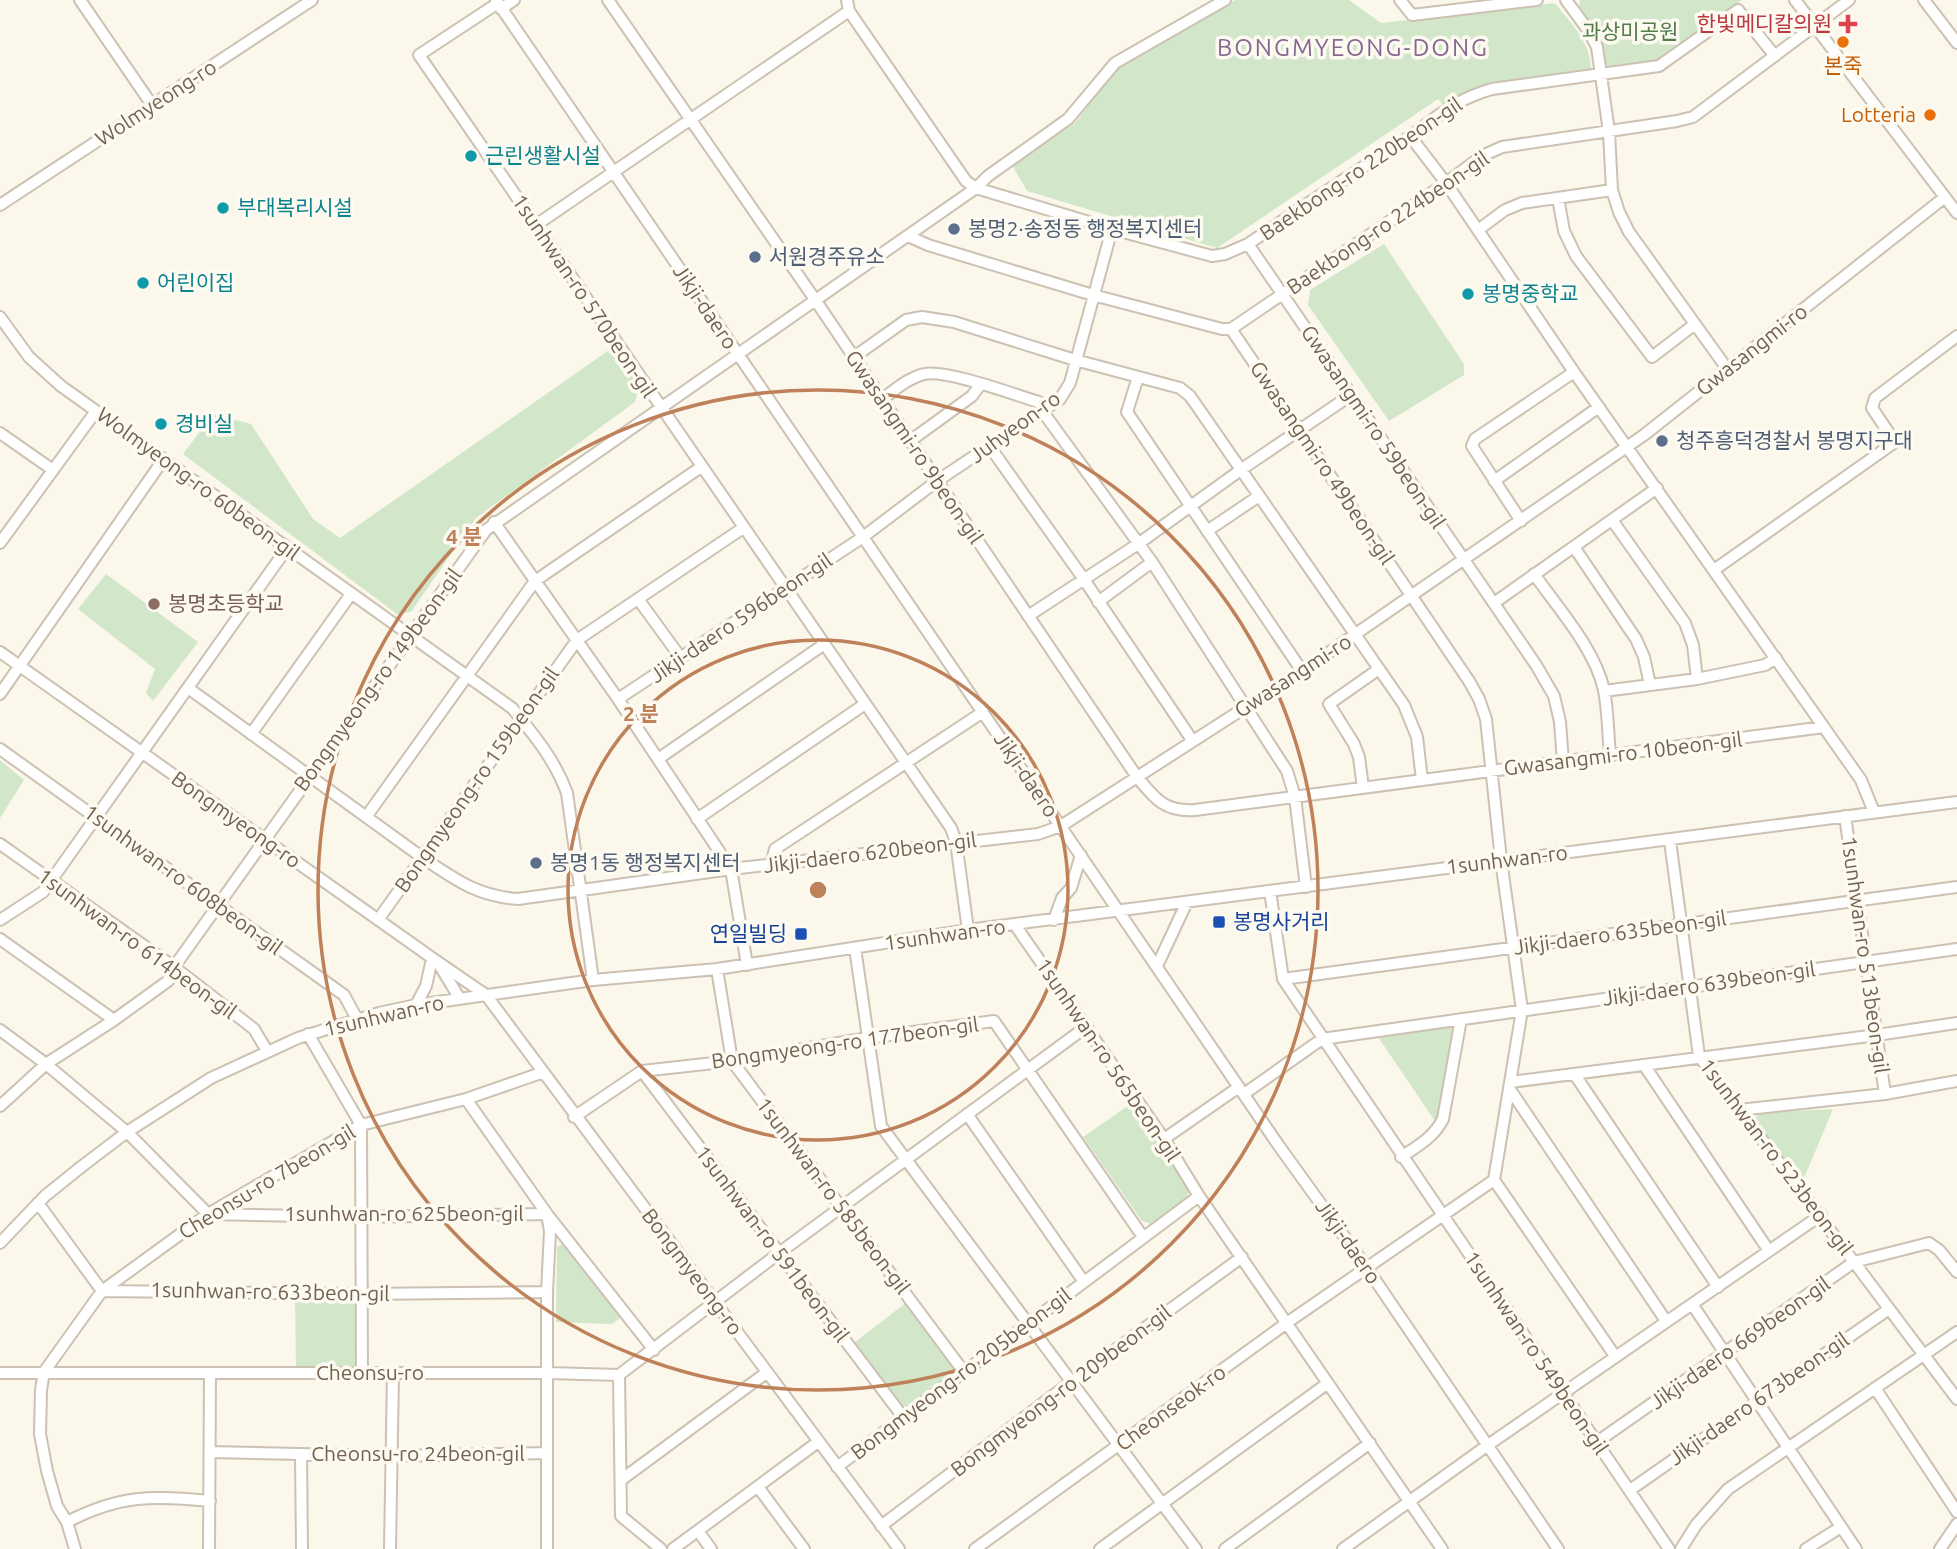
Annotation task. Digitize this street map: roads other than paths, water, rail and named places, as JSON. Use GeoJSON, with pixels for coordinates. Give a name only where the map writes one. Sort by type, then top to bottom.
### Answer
{"type":"FeatureCollection","features":[{"type":"Feature","properties":{"kind":"street"},"geometry":{"type":"LineString","coordinates":[[80,0],[152,105]]}},
{"type":"Feature","properties":{"kind":"street","name":"Wolmyeong-ro"},"geometry":{"type":"LineString","coordinates":[[0,205],[312,0]]}},
{"type":"Feature","properties":{"kind":"street"},"geometry":{"type":"LineString","coordinates":[[498,4],[514,0]]}},
{"type":"Feature","properties":{"kind":"street","name":"Gwasangmi-ro 9beon-gil"},"geometry":{"type":"LineString","coordinates":[[608,0],[816,301],[1137,777]]}},
{"type":"Feature","properties":{"kind":"street","name":"Bongmyeong-ro 149beon-gil"},"geometry":{"type":"LineString","coordinates":[[0,1106],[46,1064],[168,981],[174,967],[309,776],[494,522],[976,188],[988,176],[1068,119],[1115,63],[1226,0]]}},
{"type":"Feature","properties":{"kind":"street"},"geometry":{"type":"LineString","coordinates":[[1400,0],[1412,15],[1483,3],[1537,0]]}},
{"type":"Feature","properties":{"kind":"street"},"geometry":{"type":"LineString","coordinates":[[1566,0],[1597,47],[1609,132],[1612,190],[1619,212],[1629,232],[1728,370]]}},
{"type":"Feature","properties":{"kind":"street"},"geometry":{"type":"LineString","coordinates":[[1795,0],[1957,213]]}},
{"type":"Feature","properties":{"kind":"street","name":"Baekbong-ro 224beon-gil"},"geometry":{"type":"LineString","coordinates":[[1231,329],[1482,156],[1502,147],[1693,117],[1849,0]]}},
{"type":"Feature","properties":{"kind":"street"},"geometry":{"type":"LineString","coordinates":[[1924,0],[1957,43]]}},
{"type":"Feature","properties":{"kind":"street","name":"1sunhwan-ro 570beon-gil"},"geometry":{"type":"LineString","coordinates":[[498,4],[419,55],[951,828],[956,842],[968,930]]}},
{"type":"Feature","properties":{"kind":"street","name":"Jikji-daero"},"geometry":{"type":"LineString","coordinates":[[498,4],[1558,1549]]}},
{"type":"Feature","properties":{"kind":"street"},"geometry":{"type":"LineString","coordinates":[[536,225],[614,173],[848,5],[966,181],[976,188]]}},
{"type":"Feature","properties":{"kind":"street","name":"Baekbong-ro 220beon-gil"},"geometry":{"type":"LineString","coordinates":[[976,188],[1212,256],[1225,254],[1248,244],[1410,136],[1456,102],[1476,93],[1659,66],[1738,10],[1775,56]]}},
{"type":"Feature","properties":{"kind":"street"},"geometry":{"type":"LineString","coordinates":[[1410,136],[1446,183],[1574,372],[1861,780],[1874,812]]}},
{"type":"Feature","properties":{"kind":"street"},"geometry":{"type":"LineString","coordinates":[[1478,230],[1522,202],[1612,190]]}},
{"type":"Feature","properties":{"kind":"street","name":"Gwasangmi-ro"},"geometry":{"type":"LineString","coordinates":[[1061,827],[1302,671],[1628,446],[1945,197]]}},
{"type":"Feature","properties":{"kind":"street"},"geometry":{"type":"LineString","coordinates":[[1558,198],[1564,231],[1576,256],[1652,357],[1695,324]]}},
{"type":"Feature","properties":{"kind":"street","name":"Juhyeon-ro"},"geometry":{"type":"LineString","coordinates":[[863,537],[937,481],[1060,398],[1070,383],[1112,229]]}},
{"type":"Feature","properties":{"kind":"street"},"geometry":{"type":"LineString","coordinates":[[908,236],[928,245],[1093,295],[1222,329],[1231,329]]}},
{"type":"Feature","properties":{"kind":"street","name":"Gwasangmi-ro 59beon-gil"},"geometry":{"type":"LineString","coordinates":[[1248,244],[1554,695],[1560,722],[1563,761]]}},
{"type":"Feature","properties":{"kind":"street","name":"Wolmyeong-ro 60beon-gil"},"geometry":{"type":"LineString","coordinates":[[0,317],[29,357],[46,374],[512,708],[521,718],[537,736],[561,775],[567,793],[593,980]]}},
{"type":"Feature","properties":{"kind":"street"},"geometry":{"type":"LineString","coordinates":[[854,358],[906,320],[922,317],[954,322],[1075,360],[1180,388],[1190,396],[1242,468],[1404,705],[1417,737],[1422,780]]}},
{"type":"Feature","properties":{"kind":"street","name":"Gwasangmi-ro 49beon-gil"},"geometry":{"type":"LineString","coordinates":[[1231,329],[1479,699],[1486,719],[1501,860],[1522,1010],[1494,1180]]}},
{"type":"Feature","properties":{"kind":"street"},"geometry":{"type":"LineString","coordinates":[[0,340],[10,332]]}},
{"type":"Feature","properties":{"kind":"street"},"geometry":{"type":"LineString","coordinates":[[1714,569],[1895,442],[1872,408],[1875,398],[1957,336]]}},
{"type":"Feature","properties":{"kind":"street"},"geometry":{"type":"LineString","coordinates":[[1521,521],[1472,446],[1475,439],[1574,372]]}},
{"type":"Feature","properties":{"kind":"street"},"geometry":{"type":"LineString","coordinates":[[882,399],[908,381],[925,374],[942,374],[1040,402],[1043,412],[1152,562],[1287,771],[1295,797],[1306,887]]}},
{"type":"Feature","properties":{"kind":"street"},"geometry":{"type":"LineString","coordinates":[[1138,377],[1127,412],[1302,671]]}},
{"type":"Feature","properties":{"kind":"street"},"geometry":{"type":"LineString","coordinates":[[910,441],[972,396],[981,385]]}},
{"type":"Feature","properties":{"kind":"street"},"geometry":{"type":"LineString","coordinates":[[1028,616],[1138,544],[1242,468],[1351,395]]}},
{"type":"Feature","properties":{"kind":"street"},"geometry":{"type":"LineString","coordinates":[[1494,481],[1599,407]]}},
{"type":"Feature","properties":{"kind":"street"},"geometry":{"type":"LineString","coordinates":[[2,537],[96,411]]}},
{"type":"Feature","properties":{"kind":"street"},"geometry":{"type":"LineString","coordinates":[[0,433],[53,470]]}},
{"type":"Feature","properties":{"kind":"street"},"geometry":{"type":"LineString","coordinates":[[990,447],[1083,578],[1192,740]]}},
{"type":"Feature","properties":{"kind":"street"},"geometry":{"type":"LineString","coordinates":[[0,694],[163,460]]}},
{"type":"Feature","properties":{"kind":"street"},"geometry":{"type":"LineString","coordinates":[[366,817],[535,581],[701,467]]}},
{"type":"Feature","properties":{"kind":"street"},"geometry":{"type":"LineString","coordinates":[[1494,603],[1657,488]]}},
{"type":"Feature","properties":{"kind":"street"},"geometry":{"type":"LineString","coordinates":[[1207,531],[1259,496]]}},
{"type":"Feature","properties":{"kind":"street"},"geometry":{"type":"LineString","coordinates":[[1612,520],[1685,623],[1693,645],[1697,679]]}},
{"type":"Feature","properties":{"kind":"street"},"geometry":{"type":"LineString","coordinates":[[494,522],[618,699],[731,869],[747,965]]}},
{"type":"Feature","properties":{"kind":"street"},"geometry":{"type":"LineString","coordinates":[[577,640],[743,528]]}},
{"type":"Feature","properties":{"kind":"street","name":"Jikji-daero 596beon-gil"},"geometry":{"type":"LineString","coordinates":[[618,699],[863,537]]}},
{"type":"Feature","properties":{"kind":"street"},"geometry":{"type":"LineString","coordinates":[[1573,547],[1636,639],[1644,657],[1650,685]]}},
{"type":"Feature","properties":{"kind":"street"},"geometry":{"type":"LineString","coordinates":[[0,920],[43,892],[287,548]]}},
{"type":"Feature","properties":{"kind":"street"},"geometry":{"type":"LineString","coordinates":[[1098,602],[1152,562]]}},
{"type":"Feature","properties":{"kind":"street"},"geometry":{"type":"LineString","coordinates":[[1534,574],[1590,654],[1604,691],[1610,755]]}},
{"type":"Feature","properties":{"kind":"street"},"geometry":{"type":"LineString","coordinates":[[251,734],[351,594]]}},
{"type":"Feature","properties":{"kind":"street"},"geometry":{"type":"LineString","coordinates":[[638,599],[681,658]]}},
{"type":"Feature","properties":{"kind":"street","name":"Bongmyeong-ro 159beon-gil"},"geometry":{"type":"LineString","coordinates":[[378,920],[577,640]]}},
{"type":"Feature","properties":{"kind":"street"},"geometry":{"type":"LineString","coordinates":[[658,759],[823,645]]}},
{"type":"Feature","properties":{"kind":"street","name":"Bongmyeong-ro"},"geometry":{"type":"LineString","coordinates":[[0,652],[427,955],[440,966],[460,999]]}},
{"type":"Feature","properties":{"kind":"street"},"geometry":{"type":"LineString","coordinates":[[1604,691],[1697,679],[1765,665],[1776,657]]}},
{"type":"Feature","properties":{"kind":"street"},"geometry":{"type":"LineString","coordinates":[[1363,788],[1359,757],[1354,744],[1329,704],[1379,669]]}},
{"type":"Feature","properties":{"kind":"street","name":"Jikji-daero 620beon-gil"},"geometry":{"type":"LineString","coordinates":[[188,688],[423,858],[463,884],[481,893],[498,897],[518,899],[731,869],[1038,834],[1061,827]]}},
{"type":"Feature","properties":{"kind":"street"},"geometry":{"type":"LineString","coordinates":[[697,819],[865,704]]}},
{"type":"Feature","properties":{"kind":"street"},"geometry":{"type":"LineString","coordinates":[[771,864],[775,849],[983,712]]}},
{"type":"Feature","properties":{"kind":"street","name":"Gwasangmi-ro 10beon-gil"},"geometry":{"type":"LineString","coordinates":[[1137,777],[1152,796],[1166,807],[1182,811],[1824,727]]}},
{"type":"Feature","properties":{"kind":"street","name":"1sunhwan-ro 608beon-gil"},"geometry":{"type":"LineString","coordinates":[[0,749],[344,995],[357,1018]]}},
{"type":"Feature","properties":{"kind":"street","name":"1sunhwan-ro"},"geometry":{"type":"LineString","coordinates":[[0,1243],[38,1203],[127,1132],[211,1078],[308,1034],[357,1018],[416,1005],[593,980],[717,970],[968,930],[1957,802]]}},
{"type":"Feature","properties":{"kind":"street","name":"1sunhwan-ro 513beon-gil"},"geometry":{"type":"LineString","coordinates":[[1845,816],[1885,1094]]}},
{"type":"Feature","properties":{"kind":"street","name":"1sunhwan-ro 523beon-gil"},"geometry":{"type":"LineString","coordinates":[[1670,841],[1699,1056],[1957,1399]]}},
{"type":"Feature","properties":{"kind":"street","name":"1sunhwan-ro 614beon-gil"},"geometry":{"type":"LineString","coordinates":[[0,844],[174,967],[254,1029],[267,1051]]}},
{"type":"Feature","properties":{"kind":"street"},"geometry":{"type":"LineString","coordinates":[[1054,920],[1062,898],[1071,888],[1081,855]]}},
{"type":"Feature","properties":{"kind":"street","name":"Jikji-daero 635beon-gil"},"geometry":{"type":"LineString","coordinates":[[1283,979],[1957,887]]}},
{"type":"Feature","properties":{"kind":"street","name":"1sunhwan-ro 549beon-gil"},"geometry":{"type":"LineString","coordinates":[[1270,891],[1283,979],[1401,1157],[1670,1549]]}},
{"type":"Feature","properties":{"kind":"street"},"geometry":{"type":"LineString","coordinates":[[1157,966],[1188,902]]}},
{"type":"Feature","properties":{"kind":"street","name":"1sunhwan-ro 565beon-gil"},"geometry":{"type":"LineString","coordinates":[[1015,925],[1164,1139],[1199,1196],[1442,1549]]}},
{"type":"Feature","properties":{"kind":"street"},"geometry":{"type":"LineString","coordinates":[[0,939],[114,1020]]}},
{"type":"Feature","properties":{"kind":"street"},"geometry":{"type":"LineString","coordinates":[[855,948],[881,1126],[1196,1549]]}},
{"type":"Feature","properties":{"kind":"street","name":"Jikji-daero 639beon-gil"},"geometry":{"type":"LineString","coordinates":[[1164,1139],[1322,1039],[1957,949]]}},
{"type":"Feature","properties":{"kind":"street"},"geometry":{"type":"LineString","coordinates":[[427,955],[486,995]]}},
{"type":"Feature","properties":{"kind":"street"},"geometry":{"type":"LineString","coordinates":[[416,1005],[426,986],[427,955]]}},
{"type":"Feature","properties":{"kind":"street","name":"1sunhwan-ro 585beon-gil"},"geometry":{"type":"LineString","coordinates":[[717,970],[732,1061],[964,1372]]}},
{"type":"Feature","properties":{"kind":"street","name":"Bongmyeong-ro"},"geometry":{"type":"LineString","coordinates":[[486,995],[541,1073],[899,1549]]}},
{"type":"Feature","properties":{"kind":"street"},"geometry":{"type":"LineString","coordinates":[[1401,1157],[1438,1129],[1443,1119],[1461,1019]]}},
{"type":"Feature","properties":{"kind":"street","name":"Bongmyeong-ro 177beon-gil"},"geometry":{"type":"LineString","coordinates":[[575,1117],[642,1070],[732,1061],[868,1038],[994,1021],[1143,1237]]}},
{"type":"Feature","properties":{"kind":"street"},"geometry":{"type":"LineString","coordinates":[[1666,1321],[1510,1085],[1699,1056],[1957,1023]]}},
{"type":"Feature","properties":{"kind":"street"},"geometry":{"type":"LineString","coordinates":[[661,1549],[621,1516],[619,1375],[842,1206],[1086,1027]]}},
{"type":"Feature","properties":{"kind":"street"},"geometry":{"type":"LineString","coordinates":[[0,1030],[46,1064],[127,1132],[208,1214]]}},
{"type":"Feature","properties":{"kind":"street"},"geometry":{"type":"LineString","coordinates":[[308,1034],[361,1125],[362,1373]]}},
{"type":"Feature","properties":{"kind":"street"},"geometry":{"type":"LineString","coordinates":[[1644,1065],[1769,1251]]}},
{"type":"Feature","properties":{"kind":"street","name":"1sunhwan-ro 591beon-gil"},"geometry":{"type":"LineString","coordinates":[[642,1070],[903,1417]]}},
{"type":"Feature","properties":{"kind":"street","name":"Cheonsu-ro 7beon-gil"},"geometry":{"type":"LineString","coordinates":[[44,1372],[102,1291],[208,1214],[361,1125],[466,1099],[541,1073]]}},
{"type":"Feature","properties":{"kind":"street"},"geometry":{"type":"LineString","coordinates":[[1575,1075],[1718,1287]]}},
{"type":"Feature","properties":{"kind":"street"},"geometry":{"type":"LineString","coordinates":[[1740,1110],[1885,1094],[1957,1081]]}},
{"type":"Feature","properties":{"kind":"street"},"geometry":{"type":"LineString","coordinates":[[466,1099],[547,1214],[654,1350]]}},
{"type":"Feature","properties":{"kind":"street","name":"Bongmyeong-ro 205beon-gil"},"geometry":{"type":"LineString","coordinates":[[967,1114],[1084,1282]]}},
{"type":"Feature","properties":{"kind":"street"},"geometry":{"type":"LineString","coordinates":[[1494,1180],[1615,1356]]}},
{"type":"Feature","properties":{"kind":"street","name":"Cheonseok-ro"},"geometry":{"type":"LineString","coordinates":[[975,1549],[1288,1322],[1494,1180]]}},
{"type":"Feature","properties":{"kind":"street","name":"Bongmyeong-ro 205beon-gil"},"geometry":{"type":"LineString","coordinates":[[837,1467],[1199,1196]]}},
{"type":"Feature","properties":{"kind":"street"},"geometry":{"type":"LineString","coordinates":[[38,1203],[102,1291]]}},
{"type":"Feature","properties":{"kind":"street","name":"1sunhwan-ro 625beon-gil"},"geometry":{"type":"LineString","coordinates":[[208,1214],[360,1217],[547,1214]]}},
{"type":"Feature","properties":{"kind":"street"},"geometry":{"type":"LineString","coordinates":[[547,1214],[550,1231],[547,1292],[547,1549]]}},
{"type":"Feature","properties":{"kind":"street"},"geometry":{"type":"LineString","coordinates":[[1343,1549],[1488,1444],[1821,1215]]}},
{"type":"Feature","properties":{"kind":"street","name":"Jikji-daero 669beon-gil"},"geometry":{"type":"LineString","coordinates":[[1597,1442],[1854,1262],[1929,1243],[1957,1272]]}},
{"type":"Feature","properties":{"kind":"street","name":"Bongmyeong-ro 209beon-gil"},"geometry":{"type":"LineString","coordinates":[[881,1526],[1242,1257]]}},
{"type":"Feature","properties":{"kind":"street","name":"1sunhwan-ro 633beon-gil"},"geometry":{"type":"LineString","coordinates":[[102,1291],[360,1294],[547,1292]]}},
{"type":"Feature","properties":{"kind":"street"},"geometry":{"type":"LineString","coordinates":[[1692,1304],[1856,1549]]}},
{"type":"Feature","properties":{"kind":"street","name":"Jikji-daero 673beon-gil"},"geometry":{"type":"LineString","coordinates":[[1630,1490],[1889,1309]]}},
{"type":"Feature","properties":{"kind":"street"},"geometry":{"type":"LineString","coordinates":[[1682,1549],[1696,1525],[1728,1489],[1957,1332]]}},
{"type":"Feature","properties":{"kind":"street"},"geometry":{"type":"LineString","coordinates":[[44,1372],[40,1434],[57,1506],[67,1522],[75,1549]]}},
{"type":"Feature","properties":{"kind":"street","name":"Cheonsu-ro"},"geometry":{"type":"LineString","coordinates":[[0,1373],[619,1375]]}},
{"type":"Feature","properties":{"kind":"street"},"geometry":{"type":"LineString","coordinates":[[209,1549],[210,1373]]}},
{"type":"Feature","properties":{"kind":"street"},"geometry":{"type":"LineString","coordinates":[[621,1480],[766,1373]]}},
{"type":"Feature","properties":{"kind":"street"},"geometry":{"type":"LineString","coordinates":[[390,1549],[393,1374]]}},
{"type":"Feature","properties":{"kind":"street"},"geometry":{"type":"LineString","coordinates":[[1100,1549],[1328,1383]]}},
{"type":"Feature","properties":{"kind":"street"},"geometry":{"type":"LineString","coordinates":[[1875,1388],[1957,1512]]}},
{"type":"Feature","properties":{"kind":"street"},"geometry":{"type":"LineString","coordinates":[[673,1549],[818,1442]]}},
{"type":"Feature","properties":{"kind":"street"},"geometry":{"type":"LineString","coordinates":[[1225,1549],[1370,1443]]}},
{"type":"Feature","properties":{"kind":"street"},"geometry":{"type":"LineString","coordinates":[[210,1452],[301,1454]]}},
{"type":"Feature","properties":{"kind":"street","name":"Cheonsu-ro 24beon-gil"},"geometry":{"type":"LineString","coordinates":[[302,1549],[301,1454],[392,1456],[547,1453]]}},
{"type":"Feature","properties":{"kind":"street"},"geometry":{"type":"LineString","coordinates":[[758,1488],[804,1549]]}},
{"type":"Feature","properties":{"kind":"street"},"geometry":{"type":"LineString","coordinates":[[67,1522],[93,1509],[144,1497],[210,1501]]}},
{"type":"Feature","properties":{"kind":"street"},"geometry":{"type":"LineString","coordinates":[[1940,1549],[1957,1524]]}},
{"type":"Feature","properties":{"kind":"street"},"geometry":{"type":"LineString","coordinates":[[1806,1549],[1841,1527]]}},
{"type":"Feature","properties":{"kind":"street"},"geometry":{"type":"LineString","coordinates":[[698,1531],[711,1549]]}},
{"type":"Feature","properties":{"kind":"street"},"geometry":{"type":"LineString","coordinates":[[990,1538],[997,1549]]}},
{"type":"Feature","properties":{"kind":"place","name":"한빛메디칼의원"},"geometry":{"type":"Point","coordinates":[1848,24]}},
{"type":"Feature","properties":{"kind":"place","name":"본죽"},"geometry":{"type":"Point","coordinates":[1843,42]}},
{"type":"Feature","properties":{"kind":"place","name":"Lotteria"},"geometry":{"type":"Point","coordinates":[1930,115]}},
{"type":"Feature","properties":{"kind":"place","name":"근린생활시설"},"geometry":{"type":"Point","coordinates":[471,156]}},
{"type":"Feature","properties":{"kind":"place","name":"부대복리시설"},"geometry":{"type":"Point","coordinates":[223,208]}},
{"type":"Feature","properties":{"kind":"place","name":"봉명2·송정동 행정복지센터"},"geometry":{"type":"Point","coordinates":[954,229]}},
{"type":"Feature","properties":{"kind":"place","name":"서원경주유소"},"geometry":{"type":"Point","coordinates":[755,257]}},
{"type":"Feature","properties":{"kind":"place","name":"어린이집"},"geometry":{"type":"Point","coordinates":[143,283]}},
{"type":"Feature","properties":{"kind":"place","name":"봉명중학교"},"geometry":{"type":"Point","coordinates":[1468,294]}},
{"type":"Feature","properties":{"kind":"place","name":"경비실"},"geometry":{"type":"Point","coordinates":[161,424]}},
{"type":"Feature","properties":{"kind":"place","name":"청주흥덕경찰서 봉명지구대"},"geometry":{"type":"Point","coordinates":[1662,441]}},
{"type":"Feature","properties":{"kind":"place","name":"봉명초등학교"},"geometry":{"type":"Point","coordinates":[154,604]}},
{"type":"Feature","properties":{"kind":"place","name":"봉명1동 행정복지센터"},"geometry":{"type":"Point","coordinates":[536,863]}},
{"type":"Feature","properties":{"kind":"place","name":"봉명사거리"},"geometry":{"type":"Point","coordinates":[1219,922]}},
{"type":"Feature","properties":{"kind":"place","name":"연일빌딩"},"geometry":{"type":"Point","coordinates":[801,934]}},
{"type":"Feature","properties":{"kind":"district","name":"BONGMYEONG-DONG"},"geometry":{"type":"Point","coordinates":[1353,48]}},
{"type":"Feature","properties":{"kind":"park label","name":"과상미공원"},"geometry":{"type":"Point","coordinates":[1630,32]}}]}
